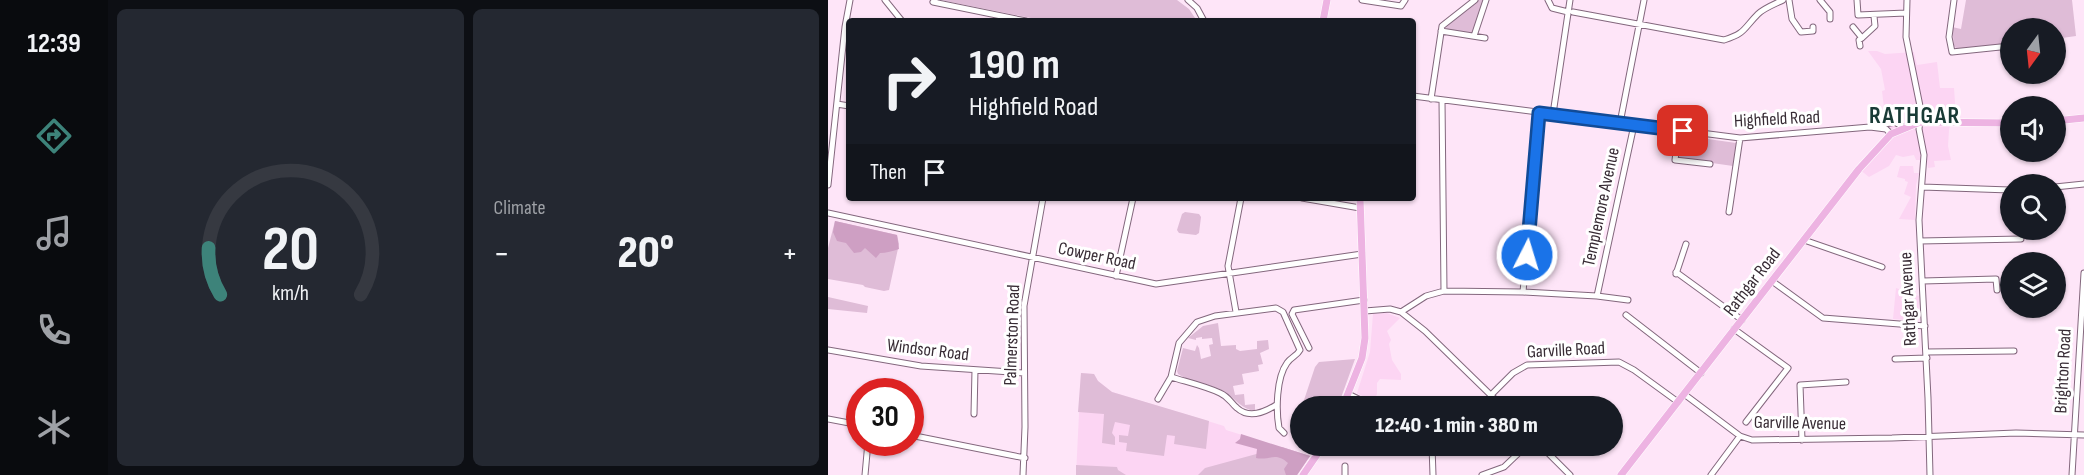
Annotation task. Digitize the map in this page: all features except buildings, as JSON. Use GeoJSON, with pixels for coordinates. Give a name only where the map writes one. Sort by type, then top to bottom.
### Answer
{"type":"FeatureCollection","features":[{"type":"Feature","properties":{"kind":"main road"},"geometry":{"type":"LineString","coordinates":[[1324,18],[1327,0]]}},
{"type":"Feature","properties":{"kind":"main road"},"geometry":{"type":"LineString","coordinates":[[2066,120],[2084,118]]}},
{"type":"Feature","properties":{"kind":"main road"},"geometry":{"type":"LineString","coordinates":[[1920,122],[2000,123]]}},
{"type":"Feature","properties":{"kind":"main road","name":"Rathgar Road"},"geometry":{"type":"LineString","coordinates":[[1621,475],[1859,169],[1891,134],[1920,122]]}},
{"type":"Feature","properties":{"kind":"main road"},"geometry":{"type":"LineString","coordinates":[[1348,394],[1365,350],[1360,201]]}},
{"type":"Feature","properties":{"kind":"main road"},"geometry":{"type":"LineString","coordinates":[[1303,475],[1316,456]]}},
{"type":"Feature","properties":{"kind":"street"},"geometry":{"type":"LineString","coordinates":[[848,18],[850,0]]}},
{"type":"Feature","properties":{"kind":"street"},"geometry":{"type":"LineString","coordinates":[[885,0],[900,18]]}},
{"type":"Feature","properties":{"kind":"street"},"geometry":{"type":"LineString","coordinates":[[935,0],[933,2],[1011,18]]}},
{"type":"Feature","properties":{"kind":"street"},"geometry":{"type":"LineString","coordinates":[[1188,0],[1197,8],[1202,18]]}},
{"type":"Feature","properties":{"kind":"street"},"geometry":{"type":"LineString","coordinates":[[1362,0],[1401,6],[1405,0]]}},
{"type":"Feature","properties":{"kind":"street"},"geometry":{"type":"LineString","coordinates":[[1431,99],[1442,26],[1475,0]]}},
{"type":"Feature","properties":{"kind":"street"},"geometry":{"type":"LineString","coordinates":[[1474,36],[1486,0]]}},
{"type":"Feature","properties":{"kind":"street"},"geometry":{"type":"LineString","coordinates":[[1548,0],[1552,9],[1724,40],[1740,34],[1759,12],[1783,0]]}},
{"type":"Feature","properties":{"kind":"street"},"geometry":{"type":"LineString","coordinates":[[1553,114],[1570,0]]}},
{"type":"Feature","properties":{"kind":"street"},"geometry":{"type":"LineString","coordinates":[[1620,123],[1644,0]]}},
{"type":"Feature","properties":{"kind":"street"},"geometry":{"type":"LineString","coordinates":[[1789,0],[1792,19],[1802,32],[1813,32]]}},
{"type":"Feature","properties":{"kind":"street"},"geometry":{"type":"LineString","coordinates":[[1820,0],[1830,12],[1830,19]]}},
{"type":"Feature","properties":{"kind":"street"},"geometry":{"type":"LineString","coordinates":[[1857,0],[1858,15],[1906,13]]}},
{"type":"Feature","properties":{"kind":"street","name":"Rathgar Avenue"},"geometry":{"type":"LineString","coordinates":[[1907,0],[1906,37],[1921,111],[1924,162],[1919,220],[1930,475]]}},
{"type":"Feature","properties":{"kind":"street"},"geometry":{"type":"LineString","coordinates":[[1954,0],[1949,37],[1952,52],[2000,47]]}},
{"type":"Feature","properties":{"kind":"street"},"geometry":{"type":"LineString","coordinates":[[1860,46],[1859,40],[1875,26],[1874,15]]}},
{"type":"Feature","properties":{"kind":"street"},"geometry":{"type":"LineString","coordinates":[[1852,27],[1862,38]]}},
{"type":"Feature","properties":{"kind":"street"},"geometry":{"type":"LineString","coordinates":[[1441,31],[1485,38]]}},
{"type":"Feature","properties":{"kind":"street"},"geometry":{"type":"LineString","coordinates":[[828,185],[846,32]]}},
{"type":"Feature","properties":{"kind":"street","name":"Highfield Road"},"geometry":{"type":"LineString","coordinates":[[1416,96],[1740,138],[1870,127],[1886,129],[1891,134]]}},
{"type":"Feature","properties":{"kind":"street"},"geometry":{"type":"LineString","coordinates":[[1442,100],[1444,291]]}},
{"type":"Feature","properties":{"kind":"street"},"geometry":{"type":"LineString","coordinates":[[837,104],[846,106]]}},
{"type":"Feature","properties":{"kind":"street"},"geometry":{"type":"LineString","coordinates":[[1523,292],[1539,113]]}},
{"type":"Feature","properties":{"kind":"street"},"geometry":{"type":"LineString","coordinates":[[1870,127],[1895,122],[1904,128]]}},
{"type":"Feature","properties":{"kind":"street","name":"Templemore Avenue"},"geometry":{"type":"LineString","coordinates":[[1597,296],[1634,124]]}},
{"type":"Feature","properties":{"kind":"street"},"geometry":{"type":"LineString","coordinates":[[1679,130],[1676,160],[1710,164]]}},
{"type":"Feature","properties":{"kind":"street"},"geometry":{"type":"LineString","coordinates":[[1729,212],[1740,138]]}},
{"type":"Feature","properties":{"kind":"street"},"geometry":{"type":"LineString","coordinates":[[2066,186],[2084,184]]}},
{"type":"Feature","properties":{"kind":"street"},"geometry":{"type":"LineString","coordinates":[[1922,187],[2000,190]]}},
{"type":"Feature","properties":{"kind":"street","name":"Palmerston Road"},"geometry":{"type":"LineString","coordinates":[[1023,475],[1025,458],[1024,306],[1042,201]]}},
{"type":"Feature","properties":{"kind":"street"},"geometry":{"type":"LineString","coordinates":[[1116,276],[1132,201]]}},
{"type":"Feature","properties":{"kind":"street"},"geometry":{"type":"LineString","coordinates":[[1236,312],[1228,266],[1240,201]]}},
{"type":"Feature","properties":{"kind":"street"},"geometry":{"type":"LineString","coordinates":[[1319,201],[1360,208]]}},
{"type":"Feature","properties":{"kind":"street","name":"Cowper Road"},"geometry":{"type":"LineString","coordinates":[[828,213],[1156,284],[1362,254]]}},
{"type":"Feature","properties":{"kind":"street"},"geometry":{"type":"LineString","coordinates":[[1804,240],[1882,267]]}},
{"type":"Feature","properties":{"kind":"street"},"geometry":{"type":"LineString","coordinates":[[1920,242],[2000,240]]}},
{"type":"Feature","properties":{"kind":"street"},"geometry":{"type":"LineString","coordinates":[[1686,244],[1676,274],[1742,320]]}},
{"type":"Feature","properties":{"kind":"street","name":"Brighton Road"},"geometry":{"type":"LineString","coordinates":[[2072,475],[2084,273]]}},
{"type":"Feature","properties":{"kind":"street"},"geometry":{"type":"LineString","coordinates":[[1923,281],[1996,279],[1996,290]]}},
{"type":"Feature","properties":{"kind":"street"},"geometry":{"type":"LineString","coordinates":[[1772,281],[1823,318],[1925,326]]}},
{"type":"Feature","properties":{"kind":"street"},"geometry":{"type":"LineString","coordinates":[[1401,312],[1426,296],[1444,291],[1523,292],[1628,300]]}},
{"type":"Feature","properties":{"kind":"street"},"geometry":{"type":"LineString","coordinates":[[1309,348],[1292,314],[1294,310],[1364,300]]}},
{"type":"Feature","properties":{"kind":"street"},"geometry":{"type":"LineString","coordinates":[[1158,399],[1171,377],[1179,343],[1197,322],[1236,312],[1276,308],[1283,312],[1300,350],[1287,363],[1283,372],[1276,405],[1279,428],[1284,433]]}},
{"type":"Feature","properties":{"kind":"street"},"geometry":{"type":"LineString","coordinates":[[1365,311],[1390,309],[1401,312],[1425,331],[1491,395]]}},
{"type":"Feature","properties":{"kind":"street"},"geometry":{"type":"LineString","coordinates":[[1626,315],[1701,373]]}},
{"type":"Feature","properties":{"kind":"street"},"geometry":{"type":"LineString","coordinates":[[1734,330],[1790,368],[1746,422]]}},
{"type":"Feature","properties":{"kind":"street","name":"Windsor Road"},"geometry":{"type":"LineString","coordinates":[[828,350],[910,364],[1024,373]]}},
{"type":"Feature","properties":{"kind":"street"},"geometry":{"type":"LineString","coordinates":[[1895,359],[1926,355],[2014,351]]}},
{"type":"Feature","properties":{"kind":"street","name":"Garville Road"},"geometry":{"type":"LineString","coordinates":[[1491,395],[1519,368],[1527,365],[1619,362],[1678,402]]}},
{"type":"Feature","properties":{"kind":"street"},"geometry":{"type":"LineString","coordinates":[[974,414],[975,370]]}},
{"type":"Feature","properties":{"kind":"street"},"geometry":{"type":"LineString","coordinates":[[1171,377],[1219,392],[1229,398],[1237,408],[1254,414],[1267,411],[1276,405]]}},
{"type":"Feature","properties":{"kind":"street"},"geometry":{"type":"LineString","coordinates":[[1802,440],[1800,385],[1846,382]]}},
{"type":"Feature","properties":{"kind":"street"},"geometry":{"type":"LineString","coordinates":[[1348,394],[1352,396]]}},
{"type":"Feature","properties":{"kind":"street","name":"Garville Avenue"},"geometry":{"type":"LineString","coordinates":[[1684,394],[1740,436],[1752,441],[2016,433],[2084,435]]}},
{"type":"Feature","properties":{"kind":"street"},"geometry":{"type":"LineString","coordinates":[[828,420],[846,423]]}},
{"type":"Feature","properties":{"kind":"street"},"geometry":{"type":"LineString","coordinates":[[1711,475],[1740,436]]}},
{"type":"Feature","properties":{"kind":"street"},"geometry":{"type":"LineString","coordinates":[[924,438],[1025,458]]}},
{"type":"Feature","properties":{"kind":"street"},"geometry":{"type":"LineString","coordinates":[[865,475],[867,456]]}},
{"type":"Feature","properties":{"kind":"street"},"geometry":{"type":"LineString","coordinates":[[1432,456],[1433,475]]}},
{"type":"Feature","properties":{"kind":"street"},"geometry":{"type":"LineString","coordinates":[[1482,475],[1504,467],[1516,456]]}},
{"type":"Feature","properties":{"kind":"street"},"geometry":{"type":"LineString","coordinates":[[1551,456],[1570,475]]}},
{"type":"Feature","properties":{"kind":"street"},"geometry":{"type":"LineString","coordinates":[[1345,466],[1345,475]]}},
{"type":"Feature","properties":{"kind":"shaded area"},"geometry":{"type":"Polygon","coordinates":[[[941,0],[1177,0],[1189,9],[1195,18],[1031,18],[941,0]]]}},
{"type":"Feature","properties":{"kind":"shaded area"},"geometry":{"type":"Polygon","coordinates":[[[1479,0],[1484,0],[1471,34],[1447,30],[1446,27],[1479,0]]]}},
{"type":"Feature","properties":{"kind":"shaded area"},"geometry":{"type":"Polygon","coordinates":[[[1966,0],[2072,0],[2076,36],[2066,37],[2066,18],[2000,18],[2000,44],[1957,49],[1954,46],[1952,27],[1961,29],[1966,0]]]}},
{"type":"Feature","properties":{"kind":"shaded area"},"geometry":{"type":"Polygon","coordinates":[[[1868,51],[1885,54],[1914,52],[1917,65],[1937,62],[1940,88],[1954,88],[1956,117],[1951,122],[1948,146],[1951,160],[1934,161],[1935,167],[1928,168],[1927,162],[1916,160],[1914,155],[1903,157],[1896,155],[1889,166],[1869,177],[1859,169],[1891,134],[1886,124],[1882,91],[1885,90],[1881,69],[1868,51]]]}},
{"type":"Feature","properties":{"kind":"shaded area"},"geometry":{"type":"Polygon","coordinates":[[[1680,135],[1736,143],[1733,166],[1677,158],[1680,135]]]}},
{"type":"Feature","properties":{"kind":"shaded area"},"geometry":{"type":"Polygon","coordinates":[[[1900,166],[1913,166],[1914,173],[1919,173],[1916,185],[1915,220],[1899,219],[1911,197],[1904,194],[1908,182],[1897,177],[1900,166]]]}},
{"type":"Feature","properties":{"kind":"shaded area"},"geometry":{"type":"Polygon","coordinates":[[[1185,212],[1199,214],[1201,217],[1199,233],[1196,235],[1179,233],[1177,230],[1182,214],[1185,212]]]}},
{"type":"Feature","properties":{"kind":"shaded area"},"geometry":{"type":"Polygon","coordinates":[[[835,221],[897,235],[899,244],[889,290],[884,291],[828,279],[828,248],[835,221]]]}},
{"type":"Feature","properties":{"kind":"shaded area"},"geometry":{"type":"Polygon","coordinates":[[[835,221],[897,235],[899,249],[880,253],[876,258],[865,248],[861,252],[854,253],[846,243],[837,241],[833,232],[835,221]]]}},
{"type":"Feature","properties":{"kind":"shaded area"},"geometry":{"type":"Polygon","coordinates":[[[1896,288],[1919,296],[1918,321],[1893,319],[1896,288]]]}},
{"type":"Feature","properties":{"kind":"shaded area"},"geometry":{"type":"Polygon","coordinates":[[[828,297],[868,306],[867,313],[828,309],[828,297]]]}},
{"type":"Feature","properties":{"kind":"shaded area"},"geometry":{"type":"Polygon","coordinates":[[[1387,313],[1400,318],[1387,331],[1391,340],[1389,344],[1392,360],[1401,374],[1401,380],[1380,379],[1377,383],[1376,396],[1362,396],[1357,393],[1370,352],[1373,314],[1387,313]]]}},
{"type":"Feature","properties":{"kind":"shaded area"},"geometry":{"type":"Polygon","coordinates":[[[1218,323],[1221,346],[1236,345],[1236,349],[1240,351],[1257,349],[1257,341],[1268,340],[1269,349],[1260,353],[1263,364],[1258,365],[1259,371],[1242,374],[1244,384],[1233,386],[1235,395],[1244,394],[1245,405],[1255,404],[1255,411],[1245,408],[1219,389],[1178,374],[1183,348],[1195,351],[1197,345],[1201,359],[1211,356],[1209,345],[1213,344],[1212,338],[1202,339],[1202,337],[1196,340],[1188,338],[1203,326],[1218,323]]]}},
{"type":"Feature","properties":{"kind":"shaded area"},"geometry":{"type":"Polygon","coordinates":[[[1355,359],[1342,396],[1305,396],[1315,367],[1319,362],[1355,359]]]}},
{"type":"Feature","properties":{"kind":"shaded area"},"geometry":{"type":"Polygon","coordinates":[[[1081,373],[1094,374],[1098,381],[1112,392],[1224,426],[1226,430],[1290,450],[1290,456],[1310,456],[1297,475],[1076,475],[1081,373]]]}},
{"type":"Feature","properties":{"kind":"shaded area"},"geometry":{"type":"Polygon","coordinates":[[[1081,373],[1094,374],[1098,381],[1112,392],[1209,421],[1206,449],[1174,444],[1175,436],[1167,435],[1164,456],[1126,451],[1127,443],[1119,442],[1119,435],[1128,436],[1130,425],[1115,422],[1112,433],[1115,437],[1115,445],[1102,443],[1104,414],[1078,412],[1081,373]]]}},
{"type":"Feature","properties":{"kind":"shaded area"},"geometry":{"type":"Polygon","coordinates":[[[1241,434],[1290,450],[1290,456],[1310,456],[1297,475],[1286,475],[1284,469],[1288,463],[1283,459],[1256,458],[1257,449],[1235,443],[1240,439],[1241,434]]]}},
{"type":"Feature","properties":{"kind":"shaded area"},"geometry":{"type":"Polygon","coordinates":[[[1282,447],[1290,450],[1290,456],[1310,456],[1297,475],[1198,475],[1205,468],[1282,447]]]}},
{"type":"Feature","properties":{"kind":"shaded area"},"geometry":{"type":"Polygon","coordinates":[[[1076,465],[1117,467],[1126,475],[1076,475],[1076,465]]]}},
{"type":"Feature","properties":{"kind":"district","name":"RATHGAR"},"geometry":{"type":"Point","coordinates":[1915,115]}},
{"type":"Feature","properties":{"kind":"route"},"geometry":{"type":"LineString","coordinates":[[1527,255],[1539,113],[1683,131]]}}]}
